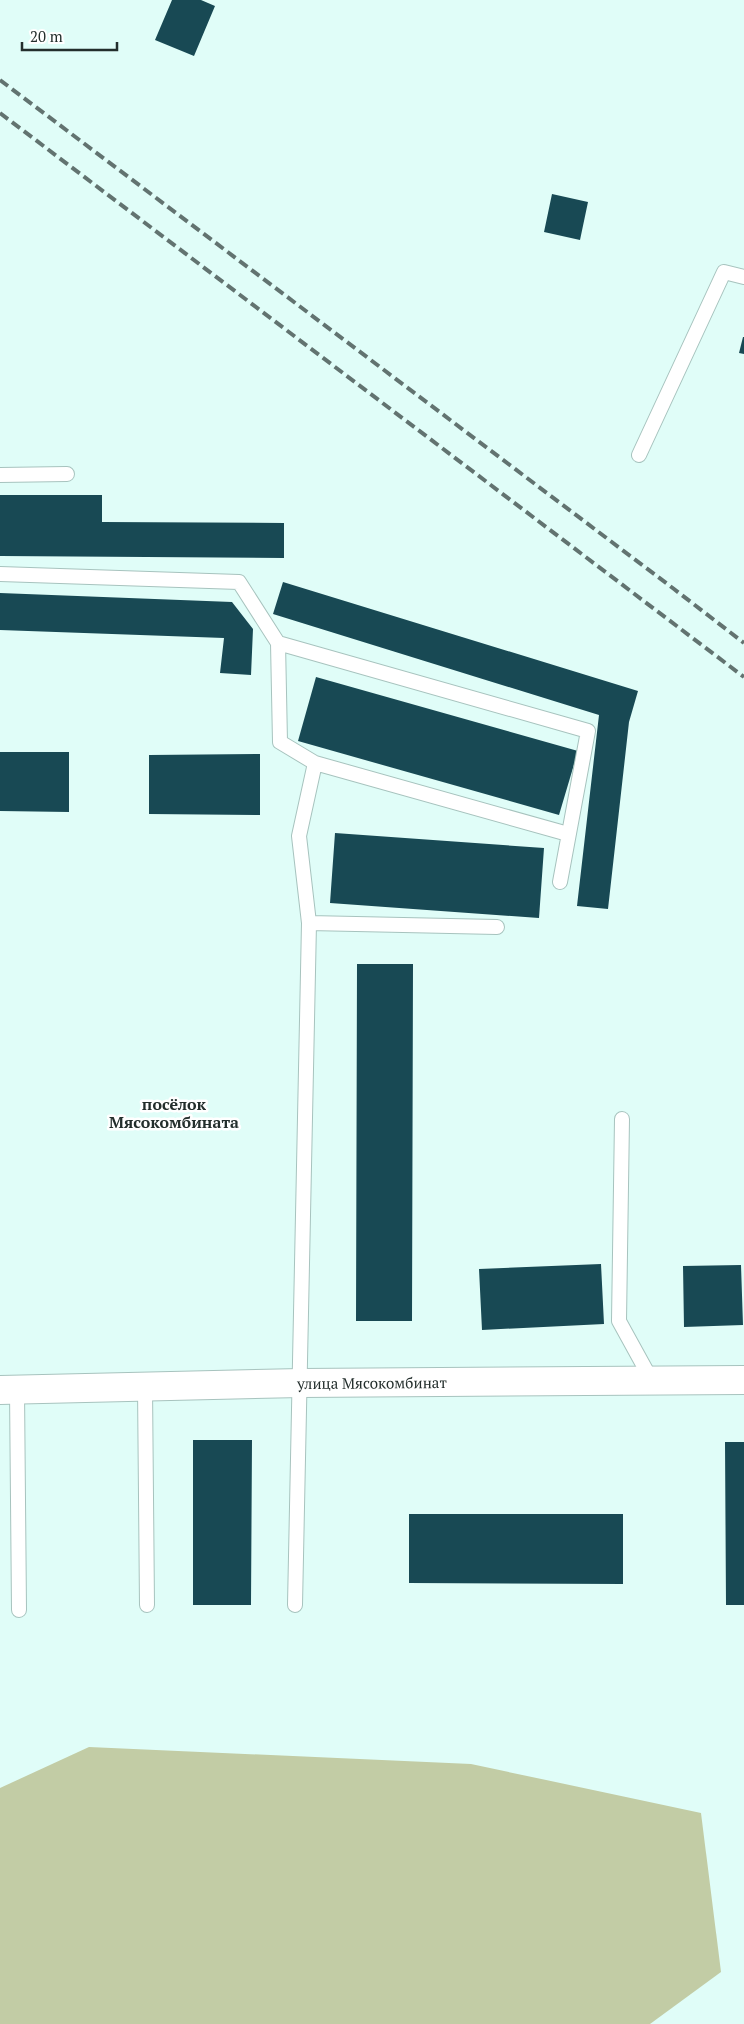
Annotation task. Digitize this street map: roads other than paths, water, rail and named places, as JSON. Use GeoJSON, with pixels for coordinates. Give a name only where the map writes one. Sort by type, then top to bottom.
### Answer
{"type":"FeatureCollection","features":[{"type":"Feature","properties":{"kind":"street","name":"улица Мясокомбинат"},"geometry":{"type":"LineString","coordinates":[[8,1390],[301,1383],[744,1380]]}},
{"type":"Feature","properties":{"kind":"lane"},"geometry":{"type":"LineString","coordinates":[[639,455],[724,272],[744,278]]}},
{"type":"Feature","properties":{"kind":"lane"},"geometry":{"type":"LineString","coordinates":[[0,475],[68,474]]}},
{"type":"Feature","properties":{"kind":"lane"},"geometry":{"type":"LineString","coordinates":[[0,574],[240,582],[278,643],[280,742],[315,763],[568,834]]}},
{"type":"Feature","properties":{"kind":"lane"},"geometry":{"type":"LineString","coordinates":[[278,643],[588,731],[560,882]]}},
{"type":"Feature","properties":{"kind":"lane"},"geometry":{"type":"LineString","coordinates":[[295,1605],[309,923],[299,836],[315,763]]}},
{"type":"Feature","properties":{"kind":"lane"},"geometry":{"type":"LineString","coordinates":[[309,923],[496,927]]}},
{"type":"Feature","properties":{"kind":"lane"},"geometry":{"type":"LineString","coordinates":[[622,1118],[619,1321],[652,1381]]}},
{"type":"Feature","properties":{"kind":"lane"},"geometry":{"type":"LineString","coordinates":[[145,1386],[148,1605]]}},
{"type":"Feature","properties":{"kind":"lane"},"geometry":{"type":"LineString","coordinates":[[8,1390],[19,1610]]}},
{"type":"Feature","properties":{"kind":"railway"},"geometry":{"type":"LineString","coordinates":[[0,80],[744,643]]}},
{"type":"Feature","properties":{"kind":"railway"},"geometry":{"type":"LineString","coordinates":[[0,113],[744,677]]}},
{"type":"Feature","properties":{"kind":"district","name":"посёлок Мясокомбината"},"geometry":{"type":"Point","coordinates":[174,1113]}}]}
